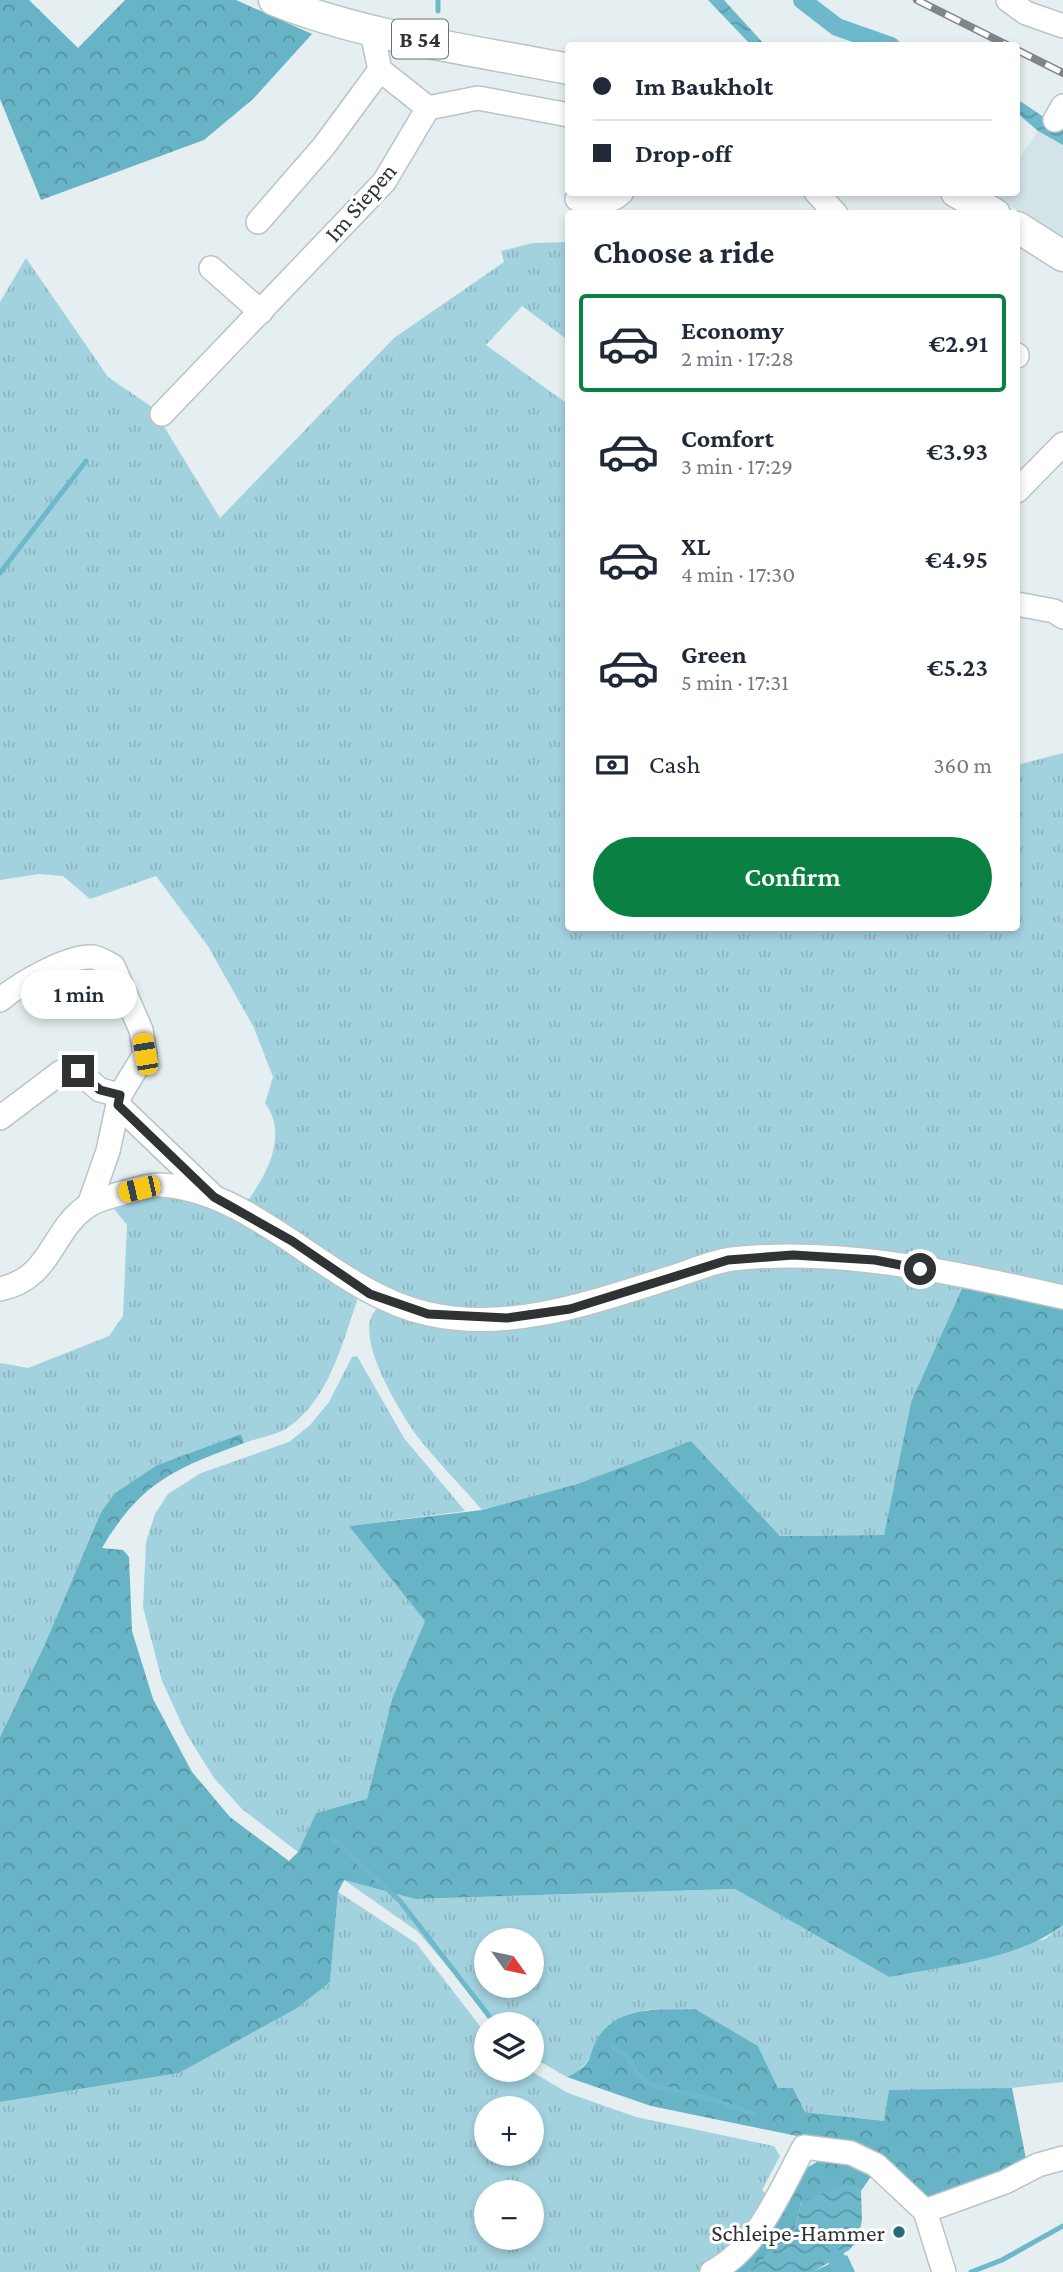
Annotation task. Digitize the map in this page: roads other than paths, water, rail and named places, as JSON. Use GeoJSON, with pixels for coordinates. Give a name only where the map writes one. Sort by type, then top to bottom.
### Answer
{"type":"FeatureCollection","features":[{"type":"Feature","properties":{"kind":"main road","name":"B 54"},"geometry":{"type":"LineString","coordinates":[[274,0],[325,18],[565,68]]}},
{"type":"Feature","properties":{"kind":"main road"},"geometry":{"type":"LineString","coordinates":[[963,196],[988,210]]}},
{"type":"Feature","properties":{"kind":"main road"},"geometry":{"type":"LineString","coordinates":[[1020,229],[1063,256]]}},
{"type":"Feature","properties":{"kind":"street"},"geometry":{"type":"LineString","coordinates":[[1008,0],[1026,13],[1063,26]]}},
{"type":"Feature","properties":{"kind":"street"},"geometry":{"type":"LineString","coordinates":[[371,28],[380,70],[428,107],[478,98],[565,114]]}},
{"type":"Feature","properties":{"kind":"street"},"geometry":{"type":"LineString","coordinates":[[258,222],[324,146],[380,70]]}},
{"type":"Feature","properties":{"kind":"street","name":"Im Siepen"},"geometry":{"type":"LineString","coordinates":[[162,414],[384,182],[428,107]]}},
{"type":"Feature","properties":{"kind":"street"},"geometry":{"type":"LineString","coordinates":[[577,199],[596,203],[615,200],[618,196]]}},
{"type":"Feature","properties":{"kind":"street"},"geometry":{"type":"LineString","coordinates":[[820,196],[832,210]]}},
{"type":"Feature","properties":{"kind":"street"},"geometry":{"type":"LineString","coordinates":[[211,268],[261,312]]}},
{"type":"Feature","properties":{"kind":"street"},"geometry":{"type":"LineString","coordinates":[[1020,488],[1063,444]]}},
{"type":"Feature","properties":{"kind":"street"},"geometry":{"type":"LineString","coordinates":[[1020,605],[1054,611],[1063,617]]}},
{"type":"Feature","properties":{"kind":"street"},"geometry":{"type":"LineString","coordinates":[[0,1000],[16,987],[76,959],[95,957],[113,966],[141,1030],[145,1054],[119,1100],[108,1151],[89,1205]]}},
{"type":"Feature","properties":{"kind":"street"},"geometry":{"type":"LineString","coordinates":[[0,1118],[61,1072],[78,1071],[100,1090],[119,1100],[214,1197]]}},
{"type":"Feature","properties":{"kind":"street"},"geometry":{"type":"LineString","coordinates":[[0,1289],[19,1285],[47,1260],[59,1235],[89,1205],[160,1184],[214,1197],[292,1241],[370,1294],[428,1314],[507,1318],[570,1309],[728,1260],[793,1255],[875,1260],[1063,1297]]}},
{"type":"Feature","properties":{"kind":"street"},"geometry":{"type":"LineString","coordinates":[[712,2272],[724,2266],[758,2230],[804,2147],[851,2153],[876,2165],[925,2211],[944,2272]]}},
{"type":"Feature","properties":{"kind":"street"},"geometry":{"type":"LineString","coordinates":[[925,2211],[1063,2158]]}},
{"type":"Feature","properties":{"kind":"water"},"geometry":{"type":"Polygon","coordinates":[[[708,0],[724,0],[762,42],[748,42],[708,0]]]}},
{"type":"Feature","properties":{"kind":"water"},"geometry":{"type":"Polygon","coordinates":[[[1020,101],[1063,130],[1063,145],[1038,131],[1020,116],[1020,101]]]}},
{"type":"Feature","properties":{"kind":"water"},"geometry":{"type":"Polygon","coordinates":[[[846,2184],[861,2191],[862,2220],[858,2240],[849,2250],[813,2272],[748,2272],[794,2233],[801,2202],[846,2184]]]}},
{"type":"Feature","properties":{"kind":"waterway"},"geometry":{"type":"LineString","coordinates":[[438,0],[438,11]]}},
{"type":"Feature","properties":{"kind":"waterway"},"geometry":{"type":"LineString","coordinates":[[802,0],[837,27],[880,42]]}},
{"type":"Feature","properties":{"kind":"waterway"},"geometry":{"type":"LineString","coordinates":[[0,573],[86,461]]}},
{"type":"Feature","properties":{"kind":"waterway"},"geometry":{"type":"LineString","coordinates":[[333,1839],[400,1901],[486,2012]]}},
{"type":"Feature","properties":{"kind":"waterway"},"geometry":{"type":"LineString","coordinates":[[613,2047],[628,2057],[638,2075],[653,2086],[707,2098],[754,2114]]}},
{"type":"Feature","properties":{"kind":"waterway"},"geometry":{"type":"LineString","coordinates":[[971,2272],[1002,2260],[1063,2226]]}},
{"type":"Feature","properties":{"kind":"waterway"},"geometry":{"type":"LineString","coordinates":[[836,2258],[843,2272]]}},
{"type":"Feature","properties":{"kind":"railway"},"geometry":{"type":"LineString","coordinates":[[917,0],[1001,42]]}},
{"type":"Feature","properties":{"kind":"railway"},"geometry":{"type":"LineString","coordinates":[[1020,52],[1063,73]]}},
{"type":"Feature","properties":{"kind":"place","name":"Schleipe-Hammer"},"geometry":{"type":"Point","coordinates":[899,2232]}}]}
